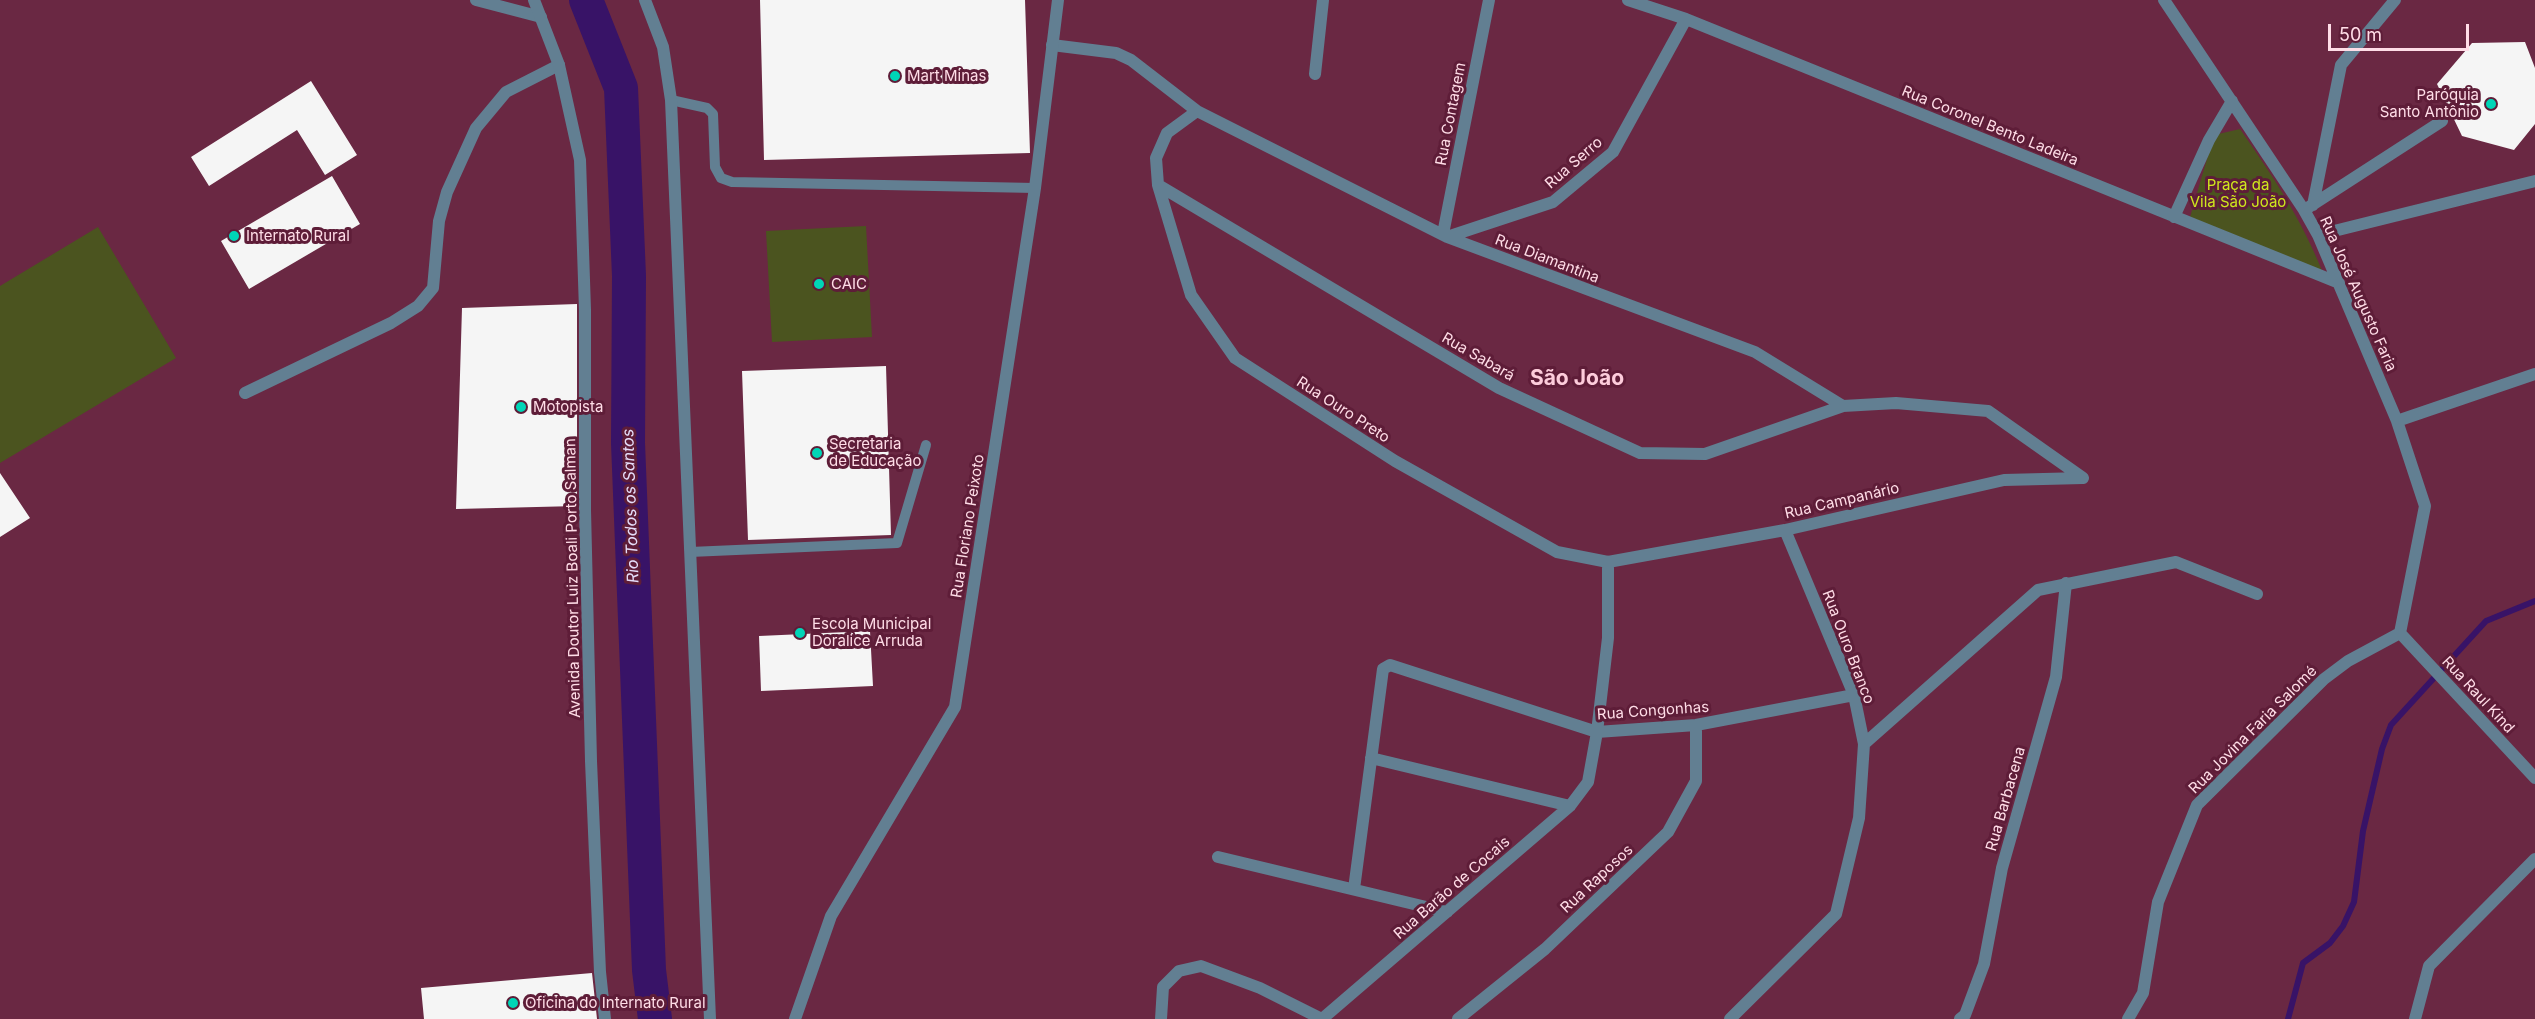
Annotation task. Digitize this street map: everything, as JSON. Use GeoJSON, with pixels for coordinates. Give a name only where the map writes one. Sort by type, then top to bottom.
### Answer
{"type":"FeatureCollection","features":[{"type":"Feature","properties":{"kind":"street"},"geometry":{"type":"LineString","coordinates":[[476,0],[541,17]]}},
{"type":"Feature","properties":{"kind":"street","name":"Avenida Doutor Luiz Boali Porto Salman"},"geometry":{"type":"LineString","coordinates":[[534,0],[559,66],[580,160],[585,310],[585,510],[591,761],[600,972],[605,1019]]}},
{"type":"Feature","properties":{"kind":"street"},"geometry":{"type":"LineString","coordinates":[[645,0],[663,47],[671,100],[710,1019]]}},
{"type":"Feature","properties":{"kind":"street","name":"Rua Floriano Peixoto"},"geometry":{"type":"LineString","coordinates":[[795,1019],[831,916],[956,706],[1035,188],[1058,0]]}},
{"type":"Feature","properties":{"kind":"street"},"geometry":{"type":"LineString","coordinates":[[1315,74],[1323,0]]}},
{"type":"Feature","properties":{"kind":"street","name":"Rua Contagem"},"geometry":{"type":"LineString","coordinates":[[1445,235],[1489,0]]}},
{"type":"Feature","properties":{"kind":"street","name":"Rua Coronel Bento Ladeira"},"geometry":{"type":"LineString","coordinates":[[1628,0],[1686,19],[2339,283]]}},
{"type":"Feature","properties":{"kind":"street","name":"Rua José Augusto Faria"},"geometry":{"type":"LineString","coordinates":[[2164,0],[2308,208],[2397,421],[2425,506],[2400,633]]}},
{"type":"Feature","properties":{"kind":"street"},"geometry":{"type":"LineString","coordinates":[[2308,208],[2342,65],[2395,0]]}},
{"type":"Feature","properties":{"kind":"street","name":"Rua Serro"},"geometry":{"type":"LineString","coordinates":[[1445,235],[1553,202],[1613,152],[1686,19]]}},
{"type":"Feature","properties":{"kind":"street","name":"Rua Diamantina"},"geometry":{"type":"LineString","coordinates":[[1052,45],[1116,53],[1131,60],[1197,111],[1445,235],[1755,352],[1843,406]]}},
{"type":"Feature","properties":{"kind":"street"},"geometry":{"type":"LineString","coordinates":[[245,393],[392,323],[418,306],[433,288],[439,221],[447,192],[476,128],[506,92],[559,66]]}},
{"type":"Feature","properties":{"kind":"street"},"geometry":{"type":"LineString","coordinates":[[2174,217],[2209,140],[2232,101]]}},
{"type":"Feature","properties":{"kind":"street","name":"Rua Ouro Preto"},"geometry":{"type":"LineString","coordinates":[[1197,111],[1167,133],[1156,158],[1158,185],[1191,295],[1236,358],[1395,461],[1557,552],[1608,562]]}},
{"type":"Feature","properties":{"kind":"street"},"geometry":{"type":"LineString","coordinates":[[2308,208],[2442,122]]}},
{"type":"Feature","properties":{"kind":"street"},"geometry":{"type":"LineString","coordinates":[[2318,236],[2535,181]]}},
{"type":"Feature","properties":{"kind":"street","name":"Rua Sabará"},"geometry":{"type":"LineString","coordinates":[[1158,185],[1499,388],[1640,453],[1705,454],[1843,406],[1896,403],[1988,411],[2083,478]]}},
{"type":"Feature","properties":{"kind":"street"},"geometry":{"type":"LineString","coordinates":[[2397,421],[2535,374]]}},
{"type":"Feature","properties":{"kind":"street","name":"Rua Campanário"},"geometry":{"type":"LineString","coordinates":[[1608,562],[1785,530],[2004,480],[2083,478]]}},
{"type":"Feature","properties":{"kind":"street","name":"Rua Ouro Branco"},"geometry":{"type":"LineString","coordinates":[[1730,1019],[1836,914],[1859,818],[1864,744],[1854,695],[1785,530]]}},
{"type":"Feature","properties":{"kind":"street"},"geometry":{"type":"LineString","coordinates":[[1864,744],[2038,590],[2176,561],[2257,594]]}},
{"type":"Feature","properties":{"kind":"street","name":"Rua Barão de Cocais"},"geometry":{"type":"LineString","coordinates":[[1161,1019],[1163,987],[1179,971],[1201,966],[1260,988],[1322,1019],[1570,806],[1588,782],[1597,732],[1608,638],[1608,562]]}},
{"type":"Feature","properties":{"kind":"street","name":"Rua Barbacena"},"geometry":{"type":"LineString","coordinates":[[1960,1019],[1965,1015],[1984,964],[2002,868],[2056,677],[2066,583]]}},
{"type":"Feature","properties":{"kind":"street","name":"Rua Raul Kind"},"geometry":{"type":"LineString","coordinates":[[2400,633],[2535,778]]}},
{"type":"Feature","properties":{"kind":"street","name":"Rua Jovina Faria Salomé"},"geometry":{"type":"LineString","coordinates":[[2128,1019],[2143,993],[2158,902],[2197,805],[2324,679],[2348,661],[2400,633]]}},
{"type":"Feature","properties":{"kind":"street","name":"Rua Congonhas"},"geometry":{"type":"LineString","coordinates":[[1371,758],[1383,669],[1390,665],[1597,732],[1696,725],[1854,695]]}},
{"type":"Feature","properties":{"kind":"street","name":"Rua Raposos"},"geometry":{"type":"LineString","coordinates":[[1458,1019],[1545,949],[1668,832],[1696,781],[1696,725]]}},
{"type":"Feature","properties":{"kind":"street"},"geometry":{"type":"LineString","coordinates":[[1354,889],[1371,758],[1570,806]]}},
{"type":"Feature","properties":{"kind":"street"},"geometry":{"type":"LineString","coordinates":[[1218,857],[1447,912]]}},
{"type":"Feature","properties":{"kind":"street"},"geometry":{"type":"LineString","coordinates":[[2415,1019],[2429,966],[2535,859]]}},
{"type":"Feature","properties":{"kind":"lane"},"geometry":{"type":"LineString","coordinates":[[671,100],[707,108],[713,114],[715,166],[721,178],[732,182],[1035,188]]}},
{"type":"Feature","properties":{"kind":"lane"},"geometry":{"type":"LineString","coordinates":[[690,552],[897,543],[926,445]]}},
{"type":"Feature","properties":{"kind":"green space","name":"Praça da Vila São João"},"geometry":{"type":"Polygon","coordinates":[[[2240,129],[2286,199],[2306,234],[2323,273],[2190,217],[2214,135],[2240,129]]]}},
{"type":"Feature","properties":{"kind":"green space","name":"CAIC"},"geometry":{"type":"Polygon","coordinates":[[[866,226],[872,337],[772,342],[766,231],[866,226]]]}},
{"type":"Feature","properties":{"kind":"green space"},"geometry":{"type":"Polygon","coordinates":[[[98,227],[176,358],[0,463],[0,286],[98,227]]]}},
{"type":"Feature","properties":{"kind":"building","name":"Mart Minas"},"geometry":{"type":"Polygon","coordinates":[[[760,0],[1025,0],[1030,153],[764,160],[760,0]]]}},
{"type":"Feature","properties":{"kind":"building","name":"Paróquia Santo Antônio"},"geometry":{"type":"Polygon","coordinates":[[[2525,42],[2535,68],[2535,124],[2514,150],[2462,136],[2437,84],[2472,43],[2525,42]]]}},
{"type":"Feature","properties":{"kind":"building"},"geometry":{"type":"Polygon","coordinates":[[[311,81],[357,155],[325,175],[297,130],[209,186],[191,157],[311,81]]]}},
{"type":"Feature","properties":{"kind":"building"},"geometry":{"type":"Polygon","coordinates":[[[332,176],[360,224],[249,289],[221,241],[332,176]]]}},
{"type":"Feature","properties":{"kind":"building","name":"Motopista"},"geometry":{"type":"Polygon","coordinates":[[[577,304],[577,506],[456,509],[462,308],[577,304]]]}},
{"type":"Feature","properties":{"kind":"building","name":"Secretaria de Educação"},"geometry":{"type":"Polygon","coordinates":[[[886,366],[891,535],[748,540],[742,371],[886,366]]]}},
{"type":"Feature","properties":{"kind":"building"},"geometry":{"type":"Polygon","coordinates":[[[0,473],[30,518],[0,537],[0,473]]]}},
{"type":"Feature","properties":{"kind":"building"},"geometry":{"type":"Polygon","coordinates":[[[870,631],[873,686],[761,691],[759,636],[870,631]]]}},
{"type":"Feature","properties":{"kind":"building","name":"Oficina do Internato Rural"},"geometry":{"type":"Polygon","coordinates":[[[592,973],[597,1019],[424,1019],[421,988],[592,973]]]}},
{"type":"Feature","properties":{"kind":"waterway","name":"Rio Todos os Santos"},"geometry":{"type":"LineString","coordinates":[[586,0],[621,88],[629,276],[628,443],[649,970],[655,1019]]}},
{"type":"Feature","properties":{"kind":"waterway"},"geometry":{"type":"LineString","coordinates":[[2288,1019],[2303,963],[2330,943],[2343,926],[2354,902],[2363,831],[2382,749],[2391,725],[2486,621],[2535,601]]}},
{"type":"Feature","properties":{"kind":"place","name":"Mart Minas"},"geometry":{"type":"Point","coordinates":[895,76]}},
{"type":"Feature","properties":{"kind":"place","name":"Paróquia Santo Antônio"},"geometry":{"type":"Point","coordinates":[2491,104]}},
{"type":"Feature","properties":{"kind":"place","name":"Internato Rural"},"geometry":{"type":"Point","coordinates":[234,236]}},
{"type":"Feature","properties":{"kind":"place","name":"CAIC"},"geometry":{"type":"Point","coordinates":[819,284]}},
{"type":"Feature","properties":{"kind":"place","name":"Motopista"},"geometry":{"type":"Point","coordinates":[521,407]}},
{"type":"Feature","properties":{"kind":"place","name":"Secretaria de Educação"},"geometry":{"type":"Point","coordinates":[817,453]}},
{"type":"Feature","properties":{"kind":"place","name":"Escola Municipal Doralice Arruda"},"geometry":{"type":"Point","coordinates":[800,633]}},
{"type":"Feature","properties":{"kind":"place","name":"Oficina do Internato Rural"},"geometry":{"type":"Point","coordinates":[513,1003]}},
{"type":"Feature","properties":{"kind":"district","name":"São João"},"geometry":{"type":"Point","coordinates":[1577,379]}}]}
